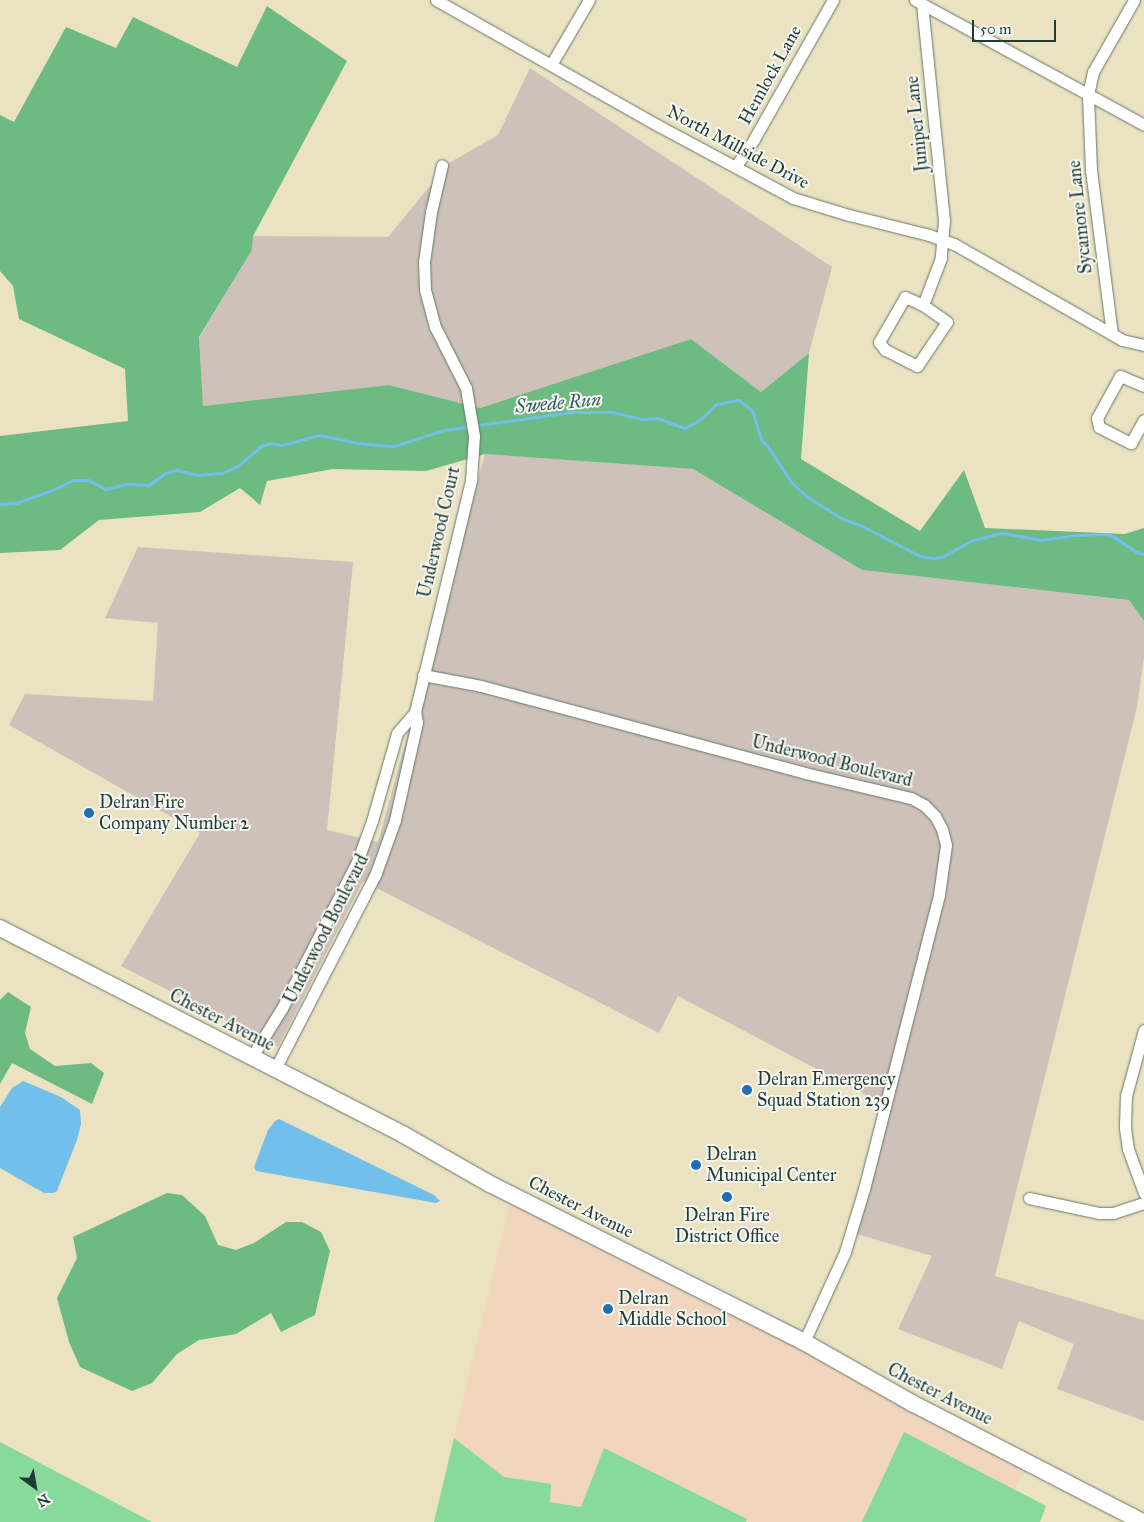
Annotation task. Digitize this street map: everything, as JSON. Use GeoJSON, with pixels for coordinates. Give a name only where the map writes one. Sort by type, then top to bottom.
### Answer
{"type":"FeatureCollection","features":[{"type":"Feature","properties":{"kind":"street","name":"North Millside Drive"},"geometry":{"type":"LineString","coordinates":[[436,0],[552,63],[659,126],[804,202],[944,240],[996,267],[1112,334],[1131,343],[1144,345]]}},
{"type":"Feature","properties":{"kind":"street"},"geometry":{"type":"LineString","coordinates":[[552,63],[588,0]]}},
{"type":"Feature","properties":{"kind":"street","name":"Hemlock Lane"},"geometry":{"type":"LineString","coordinates":[[736,166],[754,140],[833,0]]}},
{"type":"Feature","properties":{"kind":"street","name":"Sycamore Lane"},"geometry":{"type":"LineString","coordinates":[[1112,334],[1091,170],[1088,95],[1093,72],[1134,0]]}},
{"type":"Feature","properties":{"kind":"street"},"geometry":{"type":"LineString","coordinates":[[919,2],[1144,125]]}},
{"type":"Feature","properties":{"kind":"street","name":"Juniper Lane"},"geometry":{"type":"LineString","coordinates":[[919,2],[943,202],[944,240],[933,282],[923,305]]}},
{"type":"Feature","properties":{"kind":"street","name":"Underwood Court"},"geometry":{"type":"LineString","coordinates":[[423,675],[471,480],[474,436],[466,388],[435,327],[425,289],[424,262],[431,212],[442,165]]}},
{"type":"Feature","properties":{"kind":"street"},"geometry":{"type":"LineString","coordinates":[[905,297],[923,305],[947,322],[917,366],[885,350],[879,342],[905,297]]}},
{"type":"Feature","properties":{"kind":"street"},"geometry":{"type":"LineString","coordinates":[[1143,383],[1120,376],[1098,418],[1099,427],[1131,442],[1144,420]]}},
{"type":"Feature","properties":{"kind":"street","name":"Underwood Boulevard"},"geometry":{"type":"LineString","coordinates":[[274,1069],[376,873],[395,820],[417,722],[415,712],[423,675],[481,686],[805,773],[911,798],[924,805],[935,816],[942,830],[946,845],[937,904],[864,1189],[845,1252],[804,1342]]}},
{"type":"Feature","properties":{"kind":"street","name":"Underwood Boulevard"},"geometry":{"type":"LineString","coordinates":[[252,1058],[282,1008],[357,862],[372,821],[397,733],[415,712]]}},
{"type":"Feature","properties":{"kind":"street","name":"Chester Avenue"},"geometry":{"type":"LineString","coordinates":[[0,928],[404,1135],[497,1187],[804,1342],[1124,1518],[1143,1522]]}},
{"type":"Feature","properties":{"kind":"street"},"geometry":{"type":"LineString","coordinates":[[1144,1030],[1126,1096],[1125,1128],[1128,1149],[1144,1193]]}},
{"type":"Feature","properties":{"kind":"street"},"geometry":{"type":"LineString","coordinates":[[1030,1198],[1099,1213],[1112,1213],[1144,1203]]}},
{"type":"Feature","properties":{"kind":"shaded area"},"geometry":{"type":"Polygon","coordinates":[[[530,68],[832,267],[809,353],[761,392],[691,339],[480,408],[389,385],[203,406],[199,338],[252,250],[253,236],[388,237],[449,163],[498,135],[530,68]]]}},
{"type":"Feature","properties":{"kind":"shaded area"},"geometry":{"type":"Polygon","coordinates":[[[485,454],[693,469],[862,570],[1129,600],[1144,621],[1144,657],[1137,707],[995,1276],[1144,1320],[1144,1421],[1057,1389],[1074,1344],[1019,1321],[1002,1369],[898,1329],[932,1256],[850,1232],[883,1104],[678,996],[659,1033],[363,881],[278,1047],[121,966],[200,833],[9,725],[25,694],[153,701],[158,623],[105,618],[138,547],[353,562],[327,830],[378,842],[485,454]]]}},
{"type":"Feature","properties":{"kind":"shaded area","name":"Delran Middle School"},"geometry":{"type":"Polygon","coordinates":[[[512,1194],[1026,1461],[1004,1522],[434,1522],[512,1194]]]}},
{"type":"Feature","properties":{"kind":"green space"},"geometry":{"type":"Polygon","coordinates":[[[267,6],[347,61],[253,236],[252,250],[199,337],[203,406],[389,385],[480,408],[691,339],[761,392],[809,353],[801,459],[920,531],[964,470],[985,528],[1125,534],[1144,528],[1144,621],[1129,600],[862,570],[693,469],[485,454],[426,471],[333,469],[267,481],[260,505],[240,488],[200,512],[99,520],[60,550],[0,553],[0,436],[128,421],[125,369],[19,319],[13,286],[0,271],[0,115],[14,122],[66,27],[116,48],[133,17],[237,67],[267,6]]]}},
{"type":"Feature","properties":{"kind":"green space"},"geometry":{"type":"Polygon","coordinates":[[[8,992],[31,1007],[25,1033],[30,1049],[55,1066],[91,1063],[104,1073],[92,1104],[12,1063],[0,1084],[0,1000],[8,992]]]}},
{"type":"Feature","properties":{"kind":"green space"},"geometry":{"type":"Polygon","coordinates":[[[167,1193],[182,1195],[205,1216],[218,1245],[236,1250],[254,1243],[286,1222],[302,1222],[321,1232],[330,1251],[315,1315],[281,1332],[271,1313],[236,1334],[199,1340],[177,1354],[152,1383],[132,1391],[80,1367],[69,1342],[57,1298],[77,1258],[73,1237],[167,1193]]]}},
{"type":"Feature","properties":{"kind":"green space"},"geometry":{"type":"Polygon","coordinates":[[[904,1432],[1046,1506],[1040,1522],[862,1522],[904,1432]]]}},
{"type":"Feature","properties":{"kind":"green space"},"geometry":{"type":"Polygon","coordinates":[[[454,1438],[504,1477],[551,1484],[550,1502],[581,1507],[604,1448],[747,1519],[746,1522],[434,1522],[454,1438]]]}},
{"type":"Feature","properties":{"kind":"green space"},"geometry":{"type":"Polygon","coordinates":[[[0,1442],[152,1522],[0,1522],[0,1442]]]}},
{"type":"Feature","properties":{"kind":"water"},"geometry":{"type":"Polygon","coordinates":[[[23,1081],[61,1097],[80,1110],[81,1124],[77,1140],[57,1191],[53,1193],[44,1193],[0,1168],[0,1107],[12,1088],[23,1081]]]}},
{"type":"Feature","properties":{"kind":"water"},"geometry":{"type":"Polygon","coordinates":[[[279,1119],[434,1195],[440,1201],[436,1203],[256,1171],[254,1167],[268,1130],[279,1119]]]}},
{"type":"Feature","properties":{"kind":"waterway","name":"Swede Run"},"geometry":{"type":"LineString","coordinates":[[0,504],[16,503],[55,489],[73,480],[88,480],[106,489],[126,484],[149,485],[165,473],[177,470],[197,475],[222,473],[238,466],[261,446],[270,443],[282,445],[320,435],[357,443],[394,446],[444,430],[572,412],[612,412],[643,419],[657,418],[685,428],[702,418],[716,404],[739,400],[752,410],[761,440],[767,445],[792,483],[806,496],[841,518],[864,527],[920,556],[942,557],[973,540],[1002,533],[1041,540],[1076,535],[1106,534],[1114,537],[1136,552],[1144,554]]}},
{"type":"Feature","properties":{"kind":"place","name":"Delran Fire Company Number 2"},"geometry":{"type":"Point","coordinates":[89,813]}},
{"type":"Feature","properties":{"kind":"place","name":"Delran Emergency Squad Station 239"},"geometry":{"type":"Point","coordinates":[747,1090]}},
{"type":"Feature","properties":{"kind":"place","name":"Delran Municipal Center"},"geometry":{"type":"Point","coordinates":[696,1165]}},
{"type":"Feature","properties":{"kind":"place","name":"Delran Fire District Office"},"geometry":{"type":"Point","coordinates":[727,1197]}},
{"type":"Feature","properties":{"kind":"place","name":"Delran Middle School"},"geometry":{"type":"Point","coordinates":[608,1309]}}]}
